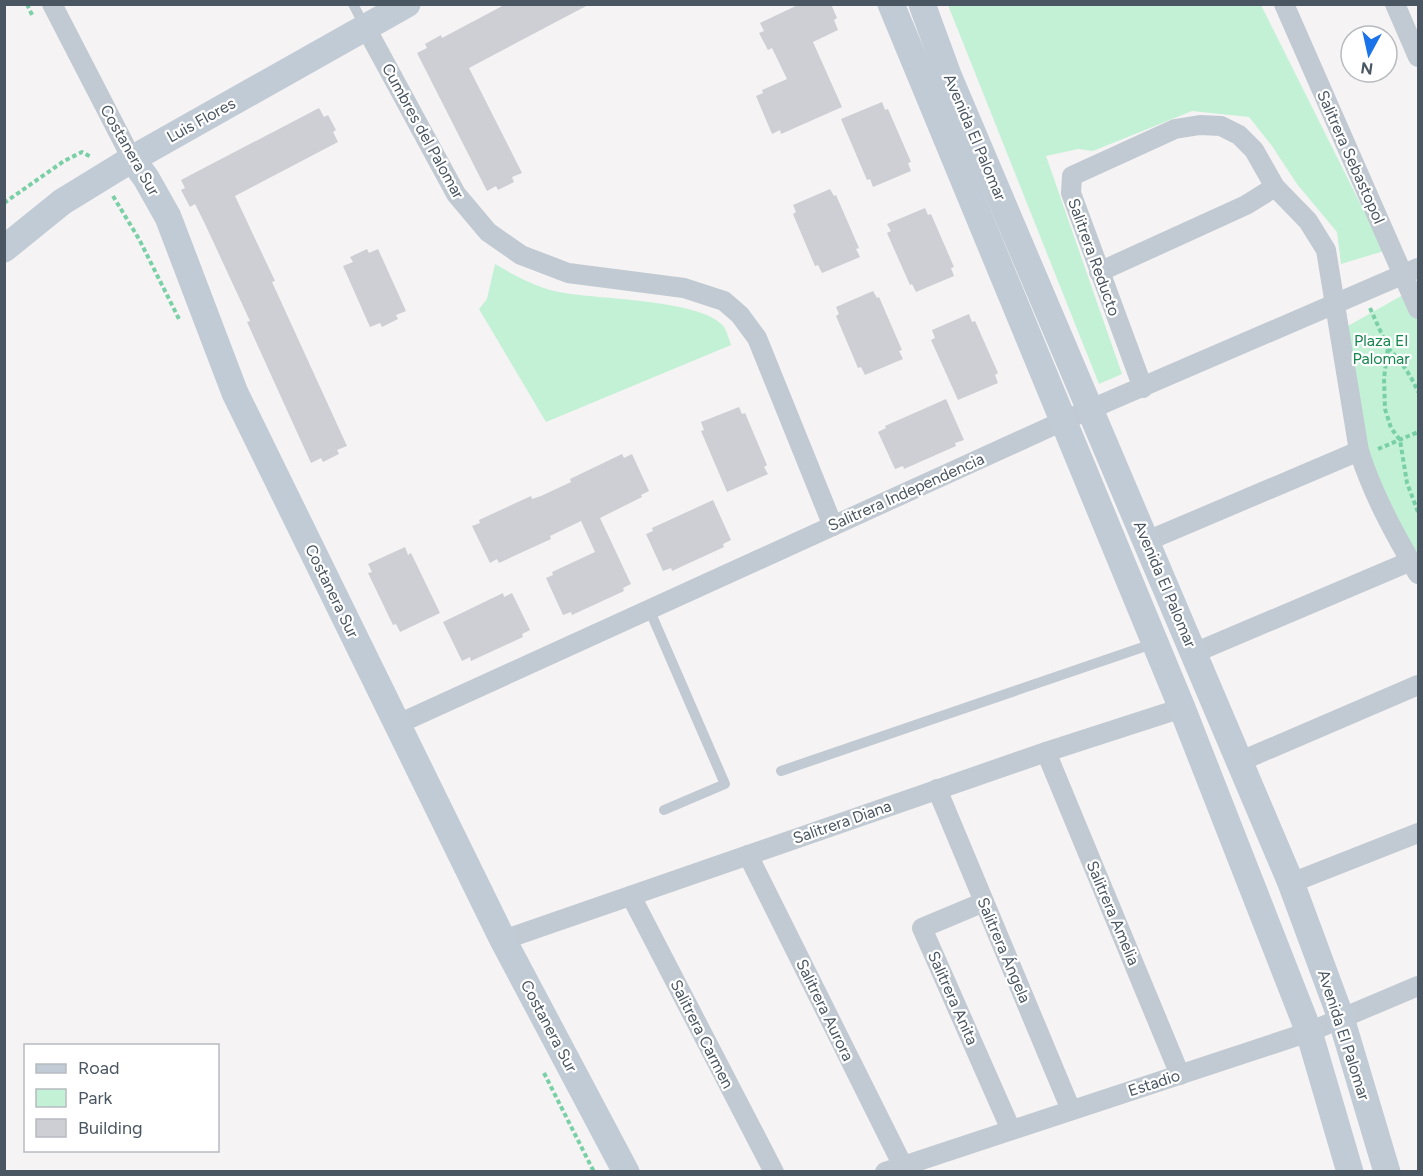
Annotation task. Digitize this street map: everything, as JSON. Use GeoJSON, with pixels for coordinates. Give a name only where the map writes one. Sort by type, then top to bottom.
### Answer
{"type":"FeatureCollection","features":[{"type":"Feature","properties":{"kind":"street","name":"Costanera Sur"},"geometry":{"type":"LineString","coordinates":[[52,4],[132,159],[146,178],[168,217],[235,393],[504,940],[626,1172]]}},
{"type":"Feature","properties":{"kind":"street","name":"Luis Flores"},"geometry":{"type":"LineString","coordinates":[[4,249],[62,202],[359,16],[406,4]]}},
{"type":"Feature","properties":{"kind":"street","name":"Avenida El Palomar"},"geometry":{"type":"LineString","coordinates":[[891,4],[1182,708],[1310,1032],[1350,1172]]}},
{"type":"Feature","properties":{"kind":"street","name":"Avenida El Palomar"},"geometry":{"type":"LineString","coordinates":[[922,4],[948,75],[1291,883],[1341,1018],[1387,1172]]}},
{"type":"Feature","properties":{"kind":"street","name":"Salitrera Sebastopol"},"geometry":{"type":"LineString","coordinates":[[1284,4],[1411,271],[1419,309]]}},
{"type":"Feature","properties":{"kind":"street"},"geometry":{"type":"LineString","coordinates":[[1395,4],[1419,57]]}},
{"type":"Feature","properties":{"kind":"street","name":"Cumbres del Palomar"},"geometry":{"type":"LineString","coordinates":[[359,16],[456,194],[488,232],[521,255],[568,273],[684,288],[724,301],[740,315],[757,338],[832,526]]}},
{"type":"Feature","properties":{"kind":"street","name":"Salitrera Reducto"},"geometry":{"type":"LineString","coordinates":[[1143,388],[1071,193],[1072,176],[1175,129],[1200,125],[1221,126],[1239,135],[1254,150],[1275,187],[1308,221],[1326,249],[1359,453],[1367,476],[1414,568]]}},
{"type":"Feature","properties":{"kind":"street"},"geometry":{"type":"LineString","coordinates":[[1099,272],[1246,206],[1275,187]]}},
{"type":"Feature","properties":{"kind":"street","name":"Salitrera Independencia"},"geometry":{"type":"LineString","coordinates":[[398,724],[1062,422],[1411,271]]}},
{"type":"Feature","properties":{"kind":"street"},"geometry":{"type":"LineString","coordinates":[[1147,541],[1359,453]]}},
{"type":"Feature","properties":{"kind":"street"},"geometry":{"type":"LineString","coordinates":[[1194,653],[1414,568]]}},
{"type":"Feature","properties":{"kind":"street"},"geometry":{"type":"LineString","coordinates":[[1241,761],[1419,685]]}},
{"type":"Feature","properties":{"kind":"street","name":"Salitrera Diana"},"geometry":{"type":"LineString","coordinates":[[504,940],[937,789],[1182,708]]}},
{"type":"Feature","properties":{"kind":"street","name":"Salitrera Amelia"},"geometry":{"type":"LineString","coordinates":[[1046,752],[1180,1075]]}},
{"type":"Feature","properties":{"kind":"street","name":"Salitrera Ángela"},"geometry":{"type":"LineString","coordinates":[[937,789],[1071,1110]]}},
{"type":"Feature","properties":{"kind":"street"},"geometry":{"type":"LineString","coordinates":[[1291,883],[1419,833]]}},
{"type":"Feature","properties":{"kind":"street","name":"Salitrera Aurora"},"geometry":{"type":"LineString","coordinates":[[748,855],[894,1169]]}},
{"type":"Feature","properties":{"kind":"street","name":"Salitrera Carmen"},"geometry":{"type":"LineString","coordinates":[[631,896],[774,1172]]}},
{"type":"Feature","properties":{"kind":"street","name":"Salitrera Anita"},"geometry":{"type":"LineString","coordinates":[[984,902],[922,928],[1011,1130]]}},
{"type":"Feature","properties":{"kind":"street","name":"Estadio"},"geometry":{"type":"LineString","coordinates":[[894,1169],[1310,1032],[1419,986]]}},
{"type":"Feature","properties":{"kind":"lane"},"geometry":{"type":"LineString","coordinates":[[649,609],[725,784],[664,810]]}},
{"type":"Feature","properties":{"kind":"lane"},"geometry":{"type":"LineString","coordinates":[[781,771],[1155,644]]}},
{"type":"Feature","properties":{"kind":"path"},"geometry":{"type":"LineString","coordinates":[[1363,291],[1388,348],[1398,357],[1413,378],[1419,392]]}},
{"type":"Feature","properties":{"kind":"path"},"geometry":{"type":"LineString","coordinates":[[1388,348],[1383,378],[1385,409],[1390,428],[1400,440],[1407,483],[1419,512]]}},
{"type":"Feature","properties":{"kind":"path"},"geometry":{"type":"LineString","coordinates":[[1359,453],[1419,432]]}},
{"type":"Feature","properties":{"kind":"green space"},"geometry":{"type":"Polygon","coordinates":[[[948,5],[1261,5],[1384,251],[1341,264],[1337,232],[1297,184],[1272,146],[1249,117],[1192,111],[1093,151],[1078,149],[1046,156],[1122,374],[1099,384],[948,5]]]}},
{"type":"Feature","properties":{"kind":"green space"},"geometry":{"type":"Polygon","coordinates":[[[495,264],[531,283],[554,291],[694,310],[712,317],[724,327],[731,345],[546,422],[479,309],[487,299],[495,264]]]}},
{"type":"Feature","properties":{"kind":"green space","name":"Plaza El Palomar"},"geometry":{"type":"Polygon","coordinates":[[[1410,291],[1418,310],[1418,568],[1399,533],[1358,424],[1339,331],[1410,291]]]}},
{"type":"Feature","properties":{"kind":"building"},"geometry":{"type":"Polygon","coordinates":[[[506,4],[590,4],[469,68],[522,173],[512,177],[514,182],[498,190],[496,186],[487,191],[417,53],[427,48],[425,44],[441,35],[442,38],[506,4]]]}},
{"type":"Feature","properties":{"kind":"building"},"geometry":{"type":"Polygon","coordinates":[[[800,4],[831,4],[837,18],[834,20],[838,30],[813,42],[842,107],[781,134],[780,130],[772,134],[756,96],[763,93],[762,90],[787,79],[772,48],[768,50],[759,33],[764,31],[760,23],[800,4]]]}},
{"type":"Feature","properties":{"kind":"building"},"geometry":{"type":"Polygon","coordinates":[[[882,102],[885,110],[888,109],[911,162],[908,163],[911,171],[873,187],[870,179],[867,180],[841,119],[882,102]]]}},
{"type":"Feature","properties":{"kind":"building"},"geometry":{"type":"Polygon","coordinates":[[[319,108],[324,117],[328,115],[336,130],[333,132],[338,142],[235,196],[347,446],[337,450],[339,454],[323,462],[321,458],[311,463],[247,322],[250,321],[205,224],[195,204],[190,207],[181,190],[185,188],[181,180],[319,108]]]}},
{"type":"Feature","properties":{"kind":"building"},"geometry":{"type":"Polygon","coordinates":[[[830,189],[834,196],[836,195],[859,248],[856,249],[860,257],[822,273],[818,265],[815,266],[793,214],[796,212],[793,205],[830,189]]]}},
{"type":"Feature","properties":{"kind":"building"},"geometry":{"type":"Polygon","coordinates":[[[925,208],[928,215],[931,214],[954,267],[951,268],[954,276],[916,292],[912,284],[910,285],[887,233],[891,231],[887,224],[925,208]]]}},
{"type":"Feature","properties":{"kind":"building"},"geometry":{"type":"Polygon","coordinates":[[[367,249],[369,253],[378,249],[406,311],[396,315],[398,319],[382,327],[380,323],[370,327],[343,266],[353,262],[350,257],[367,249]]]}},
{"type":"Feature","properties":{"kind":"building"},"geometry":{"type":"Polygon","coordinates":[[[873,291],[877,298],[879,297],[902,350],[899,351],[903,359],[865,375],[861,367],[858,368],[836,316],[839,314],[836,307],[873,291]]]}},
{"type":"Feature","properties":{"kind":"building"},"geometry":{"type":"Polygon","coordinates":[[[969,314],[972,322],[975,321],[998,373],[995,375],[998,383],[958,400],[931,340],[935,338],[932,330],[969,314]]]}},
{"type":"Feature","properties":{"kind":"building"},"geometry":{"type":"Polygon","coordinates":[[[946,399],[964,440],[955,443],[956,446],[904,469],[903,466],[895,469],[878,432],[886,428],[885,426],[946,399]]]}},
{"type":"Feature","properties":{"kind":"building"},"geometry":{"type":"Polygon","coordinates":[[[739,407],[742,414],[745,413],[767,465],[764,467],[768,474],[727,492],[701,431],[704,430],[701,422],[739,407]]]}},
{"type":"Feature","properties":{"kind":"building"},"geometry":{"type":"Polygon","coordinates":[[[622,454],[624,458],[632,454],[649,491],[641,495],[642,497],[600,518],[631,584],[623,588],[624,591],[572,615],[571,612],[563,615],[546,578],[553,575],[552,572],[595,552],[581,521],[550,536],[551,539],[499,563],[497,559],[490,563],[472,526],[480,523],[479,520],[531,496],[532,499],[541,496],[571,482],[570,479],[622,454]]]}},
{"type":"Feature","properties":{"kind":"building"},"geometry":{"type":"Polygon","coordinates":[[[713,500],[731,540],[723,544],[724,547],[672,571],[671,568],[663,571],[646,534],[653,531],[652,528],[713,500]]]}},
{"type":"Feature","properties":{"kind":"building"},"geometry":{"type":"Polygon","coordinates":[[[405,547],[408,555],[411,553],[440,613],[400,632],[396,624],[393,625],[368,573],[372,572],[368,564],[405,547]]]}},
{"type":"Feature","properties":{"kind":"building"},"geometry":{"type":"Polygon","coordinates":[[[503,593],[504,597],[512,593],[530,630],[522,634],[523,637],[471,661],[470,657],[462,661],[443,622],[503,593]]]}}]}
